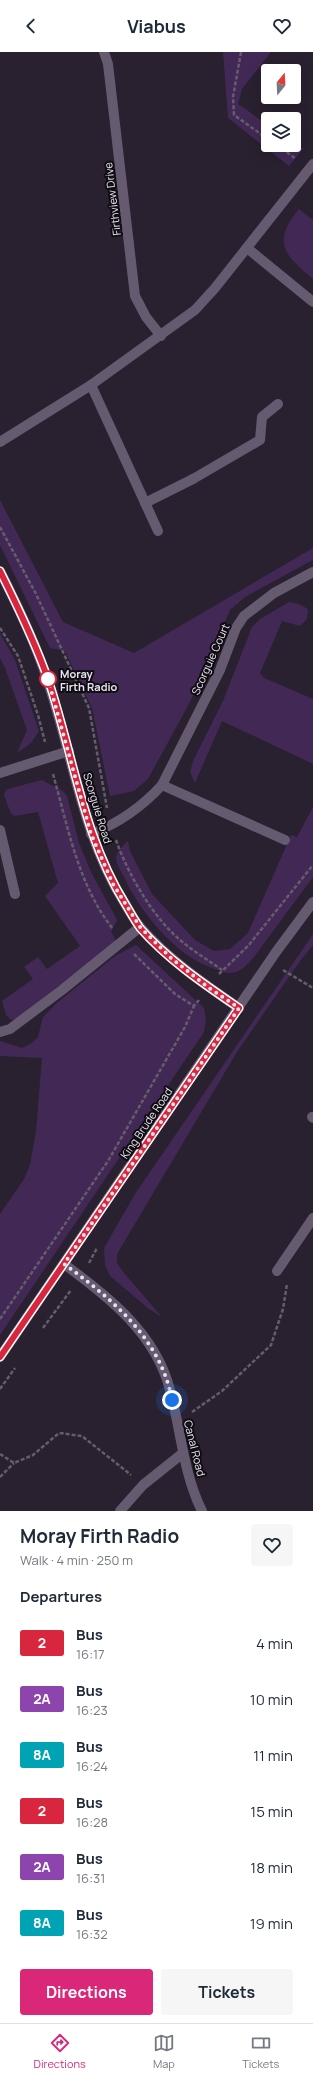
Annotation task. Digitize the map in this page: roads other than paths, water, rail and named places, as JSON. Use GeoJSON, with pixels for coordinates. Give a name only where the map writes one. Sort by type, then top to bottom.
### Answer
{"type":"FeatureCollection","features":[{"type":"Feature","properties":{"kind":"street","name":"Firthview Drive"},"geometry":{"type":"LineString","coordinates":[[104,52],[108,64],[135,296],[146,317],[161,336]]}},
{"type":"Feature","properties":{"kind":"street"},"geometry":{"type":"LineString","coordinates":[[0,442],[91,385],[196,310],[311,166]]}},
{"type":"Feature","properties":{"kind":"street"},"geometry":{"type":"LineString","coordinates":[[247,248],[313,302]]}},
{"type":"Feature","properties":{"kind":"street"},"geometry":{"type":"LineString","coordinates":[[91,385],[158,531]]}},
{"type":"Feature","properties":{"kind":"street"},"geometry":{"type":"LineString","coordinates":[[145,503],[193,479],[260,440],[262,416],[278,404]]}},
{"type":"Feature","properties":{"kind":"street","name":"Scorguie Road"},"geometry":{"type":"LineString","coordinates":[[0,571],[24,621],[48,681],[69,751],[91,834],[113,884],[140,927],[171,958],[209,988],[239,1008]]}},
{"type":"Feature","properties":{"kind":"street","name":"Scorguie Court"},"geometry":{"type":"LineString","coordinates":[[91,834],[110,826],[149,800],[162,785],[220,670],[236,628],[244,616],[274,593],[313,572]]}},
{"type":"Feature","properties":{"kind":"street"},"geometry":{"type":"LineString","coordinates":[[0,774],[69,751]]}},
{"type":"Feature","properties":{"kind":"street"},"geometry":{"type":"LineString","coordinates":[[162,785],[285,840]]}},
{"type":"Feature","properties":{"kind":"street"},"geometry":{"type":"LineString","coordinates":[[0,830],[15,894]]}},
{"type":"Feature","properties":{"kind":"street","name":"King Brude Road"},"geometry":{"type":"LineString","coordinates":[[0,1357],[276,952],[313,902]]}},
{"type":"Feature","properties":{"kind":"street"},"geometry":{"type":"LineString","coordinates":[[1,1029],[10,1029],[62,990],[140,927]]}},
{"type":"Feature","properties":{"kind":"street"},"geometry":{"type":"LineString","coordinates":[[277,1271],[313,1218]]}},
{"type":"Feature","properties":{"kind":"street","name":"Canal Road"},"geometry":{"type":"LineString","coordinates":[[64,1264],[123,1311],[143,1335],[161,1364],[170,1390],[183,1453],[202,1511]]}},
{"type":"Feature","properties":{"kind":"street"},"geometry":{"type":"LineString","coordinates":[[120,1511],[142,1485],[183,1453]]}},
{"type":"Feature","properties":{"kind":"place","name":"Moray Firth Radio"},"geometry":{"type":"Point","coordinates":[48,679]}}]}
